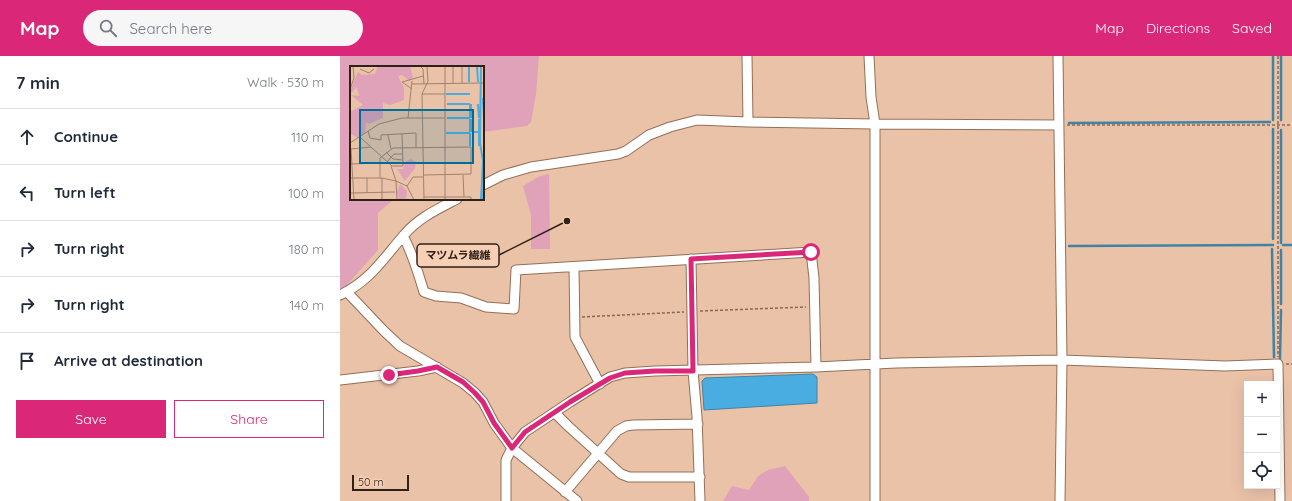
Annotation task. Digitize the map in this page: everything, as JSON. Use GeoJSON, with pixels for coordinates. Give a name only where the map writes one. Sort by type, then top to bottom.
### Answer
{"type":"FeatureCollection","features":[{"type":"Feature","properties":{"kind":"street"},"geometry":{"type":"LineString","coordinates":[[747,56],[748,122]]}},
{"type":"Feature","properties":{"kind":"street"},"geometry":{"type":"LineString","coordinates":[[869,56],[871,97],[875,124],[875,501]]}},
{"type":"Feature","properties":{"kind":"street"},"geometry":{"type":"LineString","coordinates":[[1058,56],[1062,360],[1060,501]]}},
{"type":"Feature","properties":{"kind":"street"},"geometry":{"type":"LineString","coordinates":[[484,184],[503,175],[531,167],[618,154],[626,151],[649,135],[670,127],[697,120],[875,124],[1059,125]]}},
{"type":"Feature","properties":{"kind":"street"},"geometry":{"type":"LineString","coordinates":[[455,200],[425,216],[403,236],[372,273],[343,293],[400,346],[463,382],[483,402],[494,423],[512,448],[577,501]]}},
{"type":"Feature","properties":{"kind":"street"},"geometry":{"type":"LineString","coordinates":[[403,236],[412,254],[424,292],[436,296],[461,298],[486,307],[514,309],[516,270],[811,252],[814,278],[816,367]]}},
{"type":"Feature","properties":{"kind":"street"},"geometry":{"type":"LineString","coordinates":[[691,259],[693,371],[698,424],[700,501]]}},
{"type":"Feature","properties":{"kind":"street"},"geometry":{"type":"LineString","coordinates":[[574,267],[575,337],[600,384]]}},
{"type":"Feature","properties":{"kind":"street"},"geometry":{"type":"LineString","coordinates":[[506,501],[506,460],[512,448],[525,432],[610,378],[625,373],[874,364],[1062,360],[1225,366],[1278,364],[1280,501]]}},
{"type":"Feature","properties":{"kind":"street"},"geometry":{"type":"LineString","coordinates":[[340,380],[404,373],[437,367]]}},
{"type":"Feature","properties":{"kind":"street"},"geometry":{"type":"LineString","coordinates":[[555,413],[621,474],[629,477],[700,477]]}},
{"type":"Feature","properties":{"kind":"street"},"geometry":{"type":"LineString","coordinates":[[565,492],[617,431],[626,426],[698,424]]}},
{"type":"Feature","properties":{"kind":"path"},"geometry":{"type":"LineString","coordinates":[[1278,56],[1278,364]]}},
{"type":"Feature","properties":{"kind":"path"},"geometry":{"type":"LineString","coordinates":[[1059,125],[1292,125]]}},
{"type":"Feature","properties":{"kind":"shaded area"},"geometry":{"type":"Polygon","coordinates":[[[340,56],[539,56],[536,94],[531,122],[527,126],[484,132],[484,66],[350,66],[350,200],[393,200],[378,213],[378,250],[347,285],[340,289],[340,56]]]}},
{"type":"Feature","properties":{"kind":"shaded area"},"geometry":{"type":"Polygon","coordinates":[[[549,174],[550,249],[531,249],[531,215],[523,186],[540,176],[549,174]]]}},
{"type":"Feature","properties":{"kind":"shaded area"},"geometry":{"type":"Polygon","coordinates":[[[785,466],[809,497],[809,501],[723,501],[732,486],[749,490],[758,476],[768,470],[785,466]]]}},
{"type":"Feature","properties":{"kind":"water"},"geometry":{"type":"Polygon","coordinates":[[[813,374],[817,377],[817,403],[704,410],[702,381],[705,378],[813,374]]]}},
{"type":"Feature","properties":{"kind":"waterway"},"geometry":{"type":"LineString","coordinates":[[1273,56],[1273,120]]}},
{"type":"Feature","properties":{"kind":"waterway"},"geometry":{"type":"LineString","coordinates":[[1281,56],[1281,120]]}},
{"type":"Feature","properties":{"kind":"waterway"},"geometry":{"type":"LineString","coordinates":[[1069,123],[1270,122]]}},
{"type":"Feature","properties":{"kind":"waterway"},"geometry":{"type":"LineString","coordinates":[[1273,129],[1273,239]]}},
{"type":"Feature","properties":{"kind":"waterway"},"geometry":{"type":"LineString","coordinates":[[1281,130],[1281,243]]}},
{"type":"Feature","properties":{"kind":"waterway"},"geometry":{"type":"LineString","coordinates":[[1069,246],[1273,245]]}},
{"type":"Feature","properties":{"kind":"waterway"},"geometry":{"type":"LineString","coordinates":[[1283,245],[1292,245]]}},
{"type":"Feature","properties":{"kind":"waterway"},"geometry":{"type":"LineString","coordinates":[[1272,249],[1274,357]]}},
{"type":"Feature","properties":{"kind":"waterway"},"geometry":{"type":"LineString","coordinates":[[1281,250],[1281,304]]}},
{"type":"Feature","properties":{"kind":"waterway"},"geometry":{"type":"LineString","coordinates":[[1280,359],[1281,310]]}},
{"type":"Feature","properties":{"kind":"place","name":"マツムラ繊維"},"geometry":{"type":"Point","coordinates":[567,221]}},
{"type":"Feature","properties":{"kind":"route"},"geometry":{"type":"LineString","coordinates":[[389,375],[437,367],[463,382],[483,402],[494,423],[512,448],[525,432],[570,402],[619,374],[655,371],[693,371],[691,259],[811,252]]}}]}
